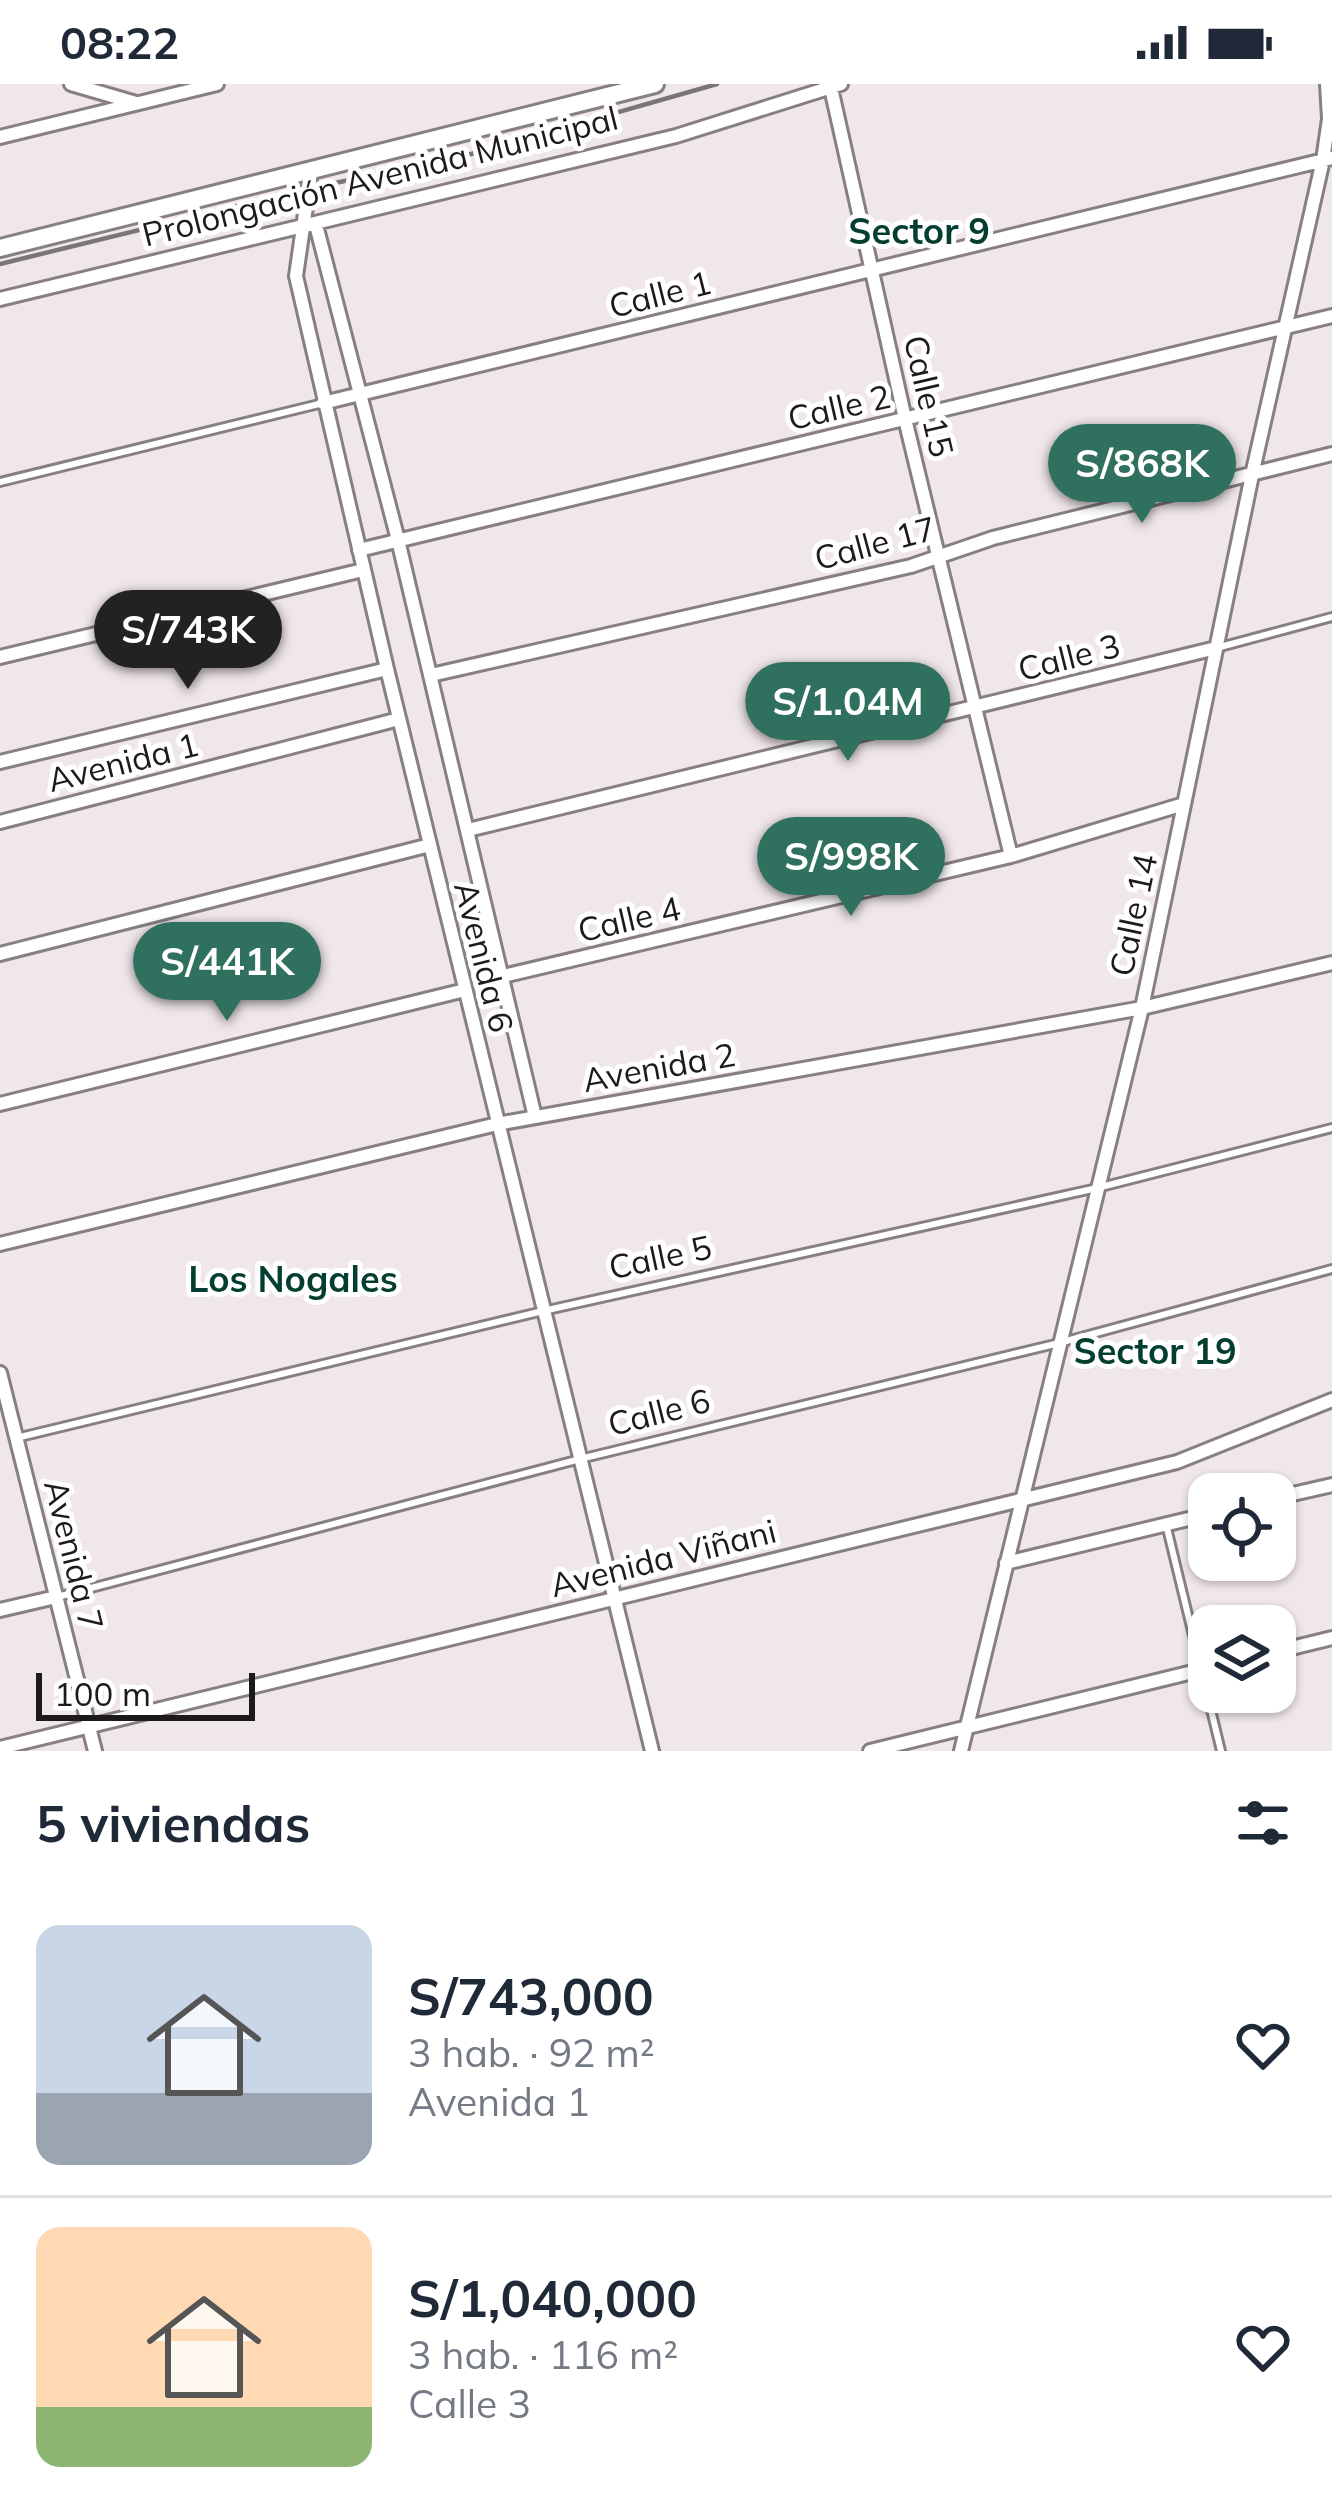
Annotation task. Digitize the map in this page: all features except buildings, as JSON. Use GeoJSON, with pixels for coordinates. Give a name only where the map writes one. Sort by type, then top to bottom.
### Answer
{"type":"FeatureCollection","features":[{"type":"Feature","properties":{"kind":"main road","name":"Prolongación Avenida Municipal"},"geometry":{"type":"LineString","coordinates":[[0,248],[655,84]]}},
{"type":"Feature","properties":{"kind":"street"},"geometry":{"type":"LineString","coordinates":[[71,84],[137,103]]}},
{"type":"Feature","properties":{"kind":"street"},"geometry":{"type":"LineString","coordinates":[[0,137],[217,84]]}},
{"type":"Feature","properties":{"kind":"street","name":"Calle 14"},"geometry":{"type":"LineString","coordinates":[[961,1751],[1142,1009],[1252,475],[1328,159],[1327,84]]}},
{"type":"Feature","properties":{"kind":"street","name":"Prolongación Avenida Municipal"},"geometry":{"type":"LineString","coordinates":[[0,299],[676,136],[836,86]]}},
{"type":"Feature","properties":{"kind":"street","name":"Calle 15"},"geometry":{"type":"LineString","coordinates":[[836,86],[905,419],[1011,856]]}},
{"type":"Feature","properties":{"kind":"street","name":"Calle 1"},"geometry":{"type":"LineString","coordinates":[[323,403],[1328,159]]}},
{"type":"Feature","properties":{"kind":"street","name":"Avenida 6"},"geometry":{"type":"LineString","coordinates":[[311,172],[296,276],[323,403],[652,1751]]}},
{"type":"Feature","properties":{"kind":"street","name":"Avenida 6"},"geometry":{"type":"LineString","coordinates":[[316,224],[398,540],[535,1117]]}},
{"type":"Feature","properties":{"kind":"street","name":"Calle 2"},"geometry":{"type":"LineString","coordinates":[[358,550],[1332,316]]}},
{"type":"Feature","properties":{"kind":"street","name":"Calle 17"},"geometry":{"type":"LineString","coordinates":[[431,675],[910,566],[993,538],[1332,454]]}},
{"type":"Feature","properties":{"kind":"street"},"geometry":{"type":"LineString","coordinates":[[0,657],[363,570]]}},
{"type":"Feature","properties":{"kind":"street","name":"Calle 3"},"geometry":{"type":"LineString","coordinates":[[468,830],[1216,648]]}},
{"type":"Feature","properties":{"kind":"street","name":"Avenida 1"},"geometry":{"type":"LineString","coordinates":[[0,762],[387,669]]}},
{"type":"Feature","properties":{"kind":"street","name":"Avenida 1"},"geometry":{"type":"LineString","coordinates":[[0,822],[399,719]]}},
{"type":"Feature","properties":{"kind":"street","name":"Calle 4"},"geometry":{"type":"LineString","coordinates":[[503,976],[1011,856],[1184,804]]}},
{"type":"Feature","properties":{"kind":"street"},"geometry":{"type":"LineString","coordinates":[[0,954],[430,845]]}},
{"type":"Feature","properties":{"kind":"street","name":"Avenida 2"},"geometry":{"type":"LineString","coordinates":[[0,1244],[497,1124],[1142,1009],[1332,963]]}},
{"type":"Feature","properties":{"kind":"street"},"geometry":{"type":"LineString","coordinates":[[0,1104],[465,990]]}},
{"type":"Feature","properties":{"kind":"street","name":"Avenida 7"},"geometry":{"type":"LineString","coordinates":[[0,1373],[95,1751]]}},
{"type":"Feature","properties":{"kind":"street","name":"Avenida Viñani"},"geometry":{"type":"LineString","coordinates":[[0,1748],[1177,1462],[1332,1400]]}},
{"type":"Feature","properties":{"kind":"street","name":"Calle 5"},"geometry":{"type":"LineString","coordinates":[[0,1443],[16,1438]]}},
{"type":"Feature","properties":{"kind":"street"},"geometry":{"type":"LineString","coordinates":[[1296,1493],[1332,1485]]}},
{"type":"Feature","properties":{"kind":"street"},"geometry":{"type":"LineString","coordinates":[[1006,1563],[1188,1519]]}},
{"type":"Feature","properties":{"kind":"street","name":"Calle 6"},"geometry":{"type":"LineString","coordinates":[[0,1610],[56,1597]]}},
{"type":"Feature","properties":{"kind":"street"},"geometry":{"type":"LineString","coordinates":[[1296,1647],[1332,1638]]}},
{"type":"Feature","properties":{"kind":"street"},"geometry":{"type":"LineString","coordinates":[[870,1751],[1188,1673]]}},
{"type":"Feature","properties":{"kind":"lane","name":"Calle 1"},"geometry":{"type":"LineString","coordinates":[[0,482],[323,403]]}},
{"type":"Feature","properties":{"kind":"lane","name":"Calle 3"},"geometry":{"type":"LineString","coordinates":[[1216,648],[1332,617]]}},
{"type":"Feature","properties":{"kind":"lane","name":"Calle 5"},"geometry":{"type":"LineString","coordinates":[[16,1438],[543,1311],[1097,1188],[1332,1128]]}},
{"type":"Feature","properties":{"kind":"lane","name":"Calle 6"},"geometry":{"type":"LineString","coordinates":[[56,1597],[580,1459],[1059,1343],[1332,1269]]}},
{"type":"Feature","properties":{"kind":"lane"},"geometry":{"type":"LineString","coordinates":[[1166,1524],[1188,1606]]}},
{"type":"Feature","properties":{"kind":"lane"},"geometry":{"type":"LineString","coordinates":[[1214,1713],[1222,1751]]}},
{"type":"Feature","properties":{"kind":"railway"},"geometry":{"type":"LineString","coordinates":[[0,264],[471,154],[717,84]]}},
{"type":"Feature","properties":{"kind":"district","name":"Sector 9"},"geometry":{"type":"Point","coordinates":[919,231]}},
{"type":"Feature","properties":{"kind":"district","name":"Los Nogales"},"geometry":{"type":"Point","coordinates":[293,1279]}},
{"type":"Feature","properties":{"kind":"district","name":"Sector 19"},"geometry":{"type":"Point","coordinates":[1155,1351]}}]}
